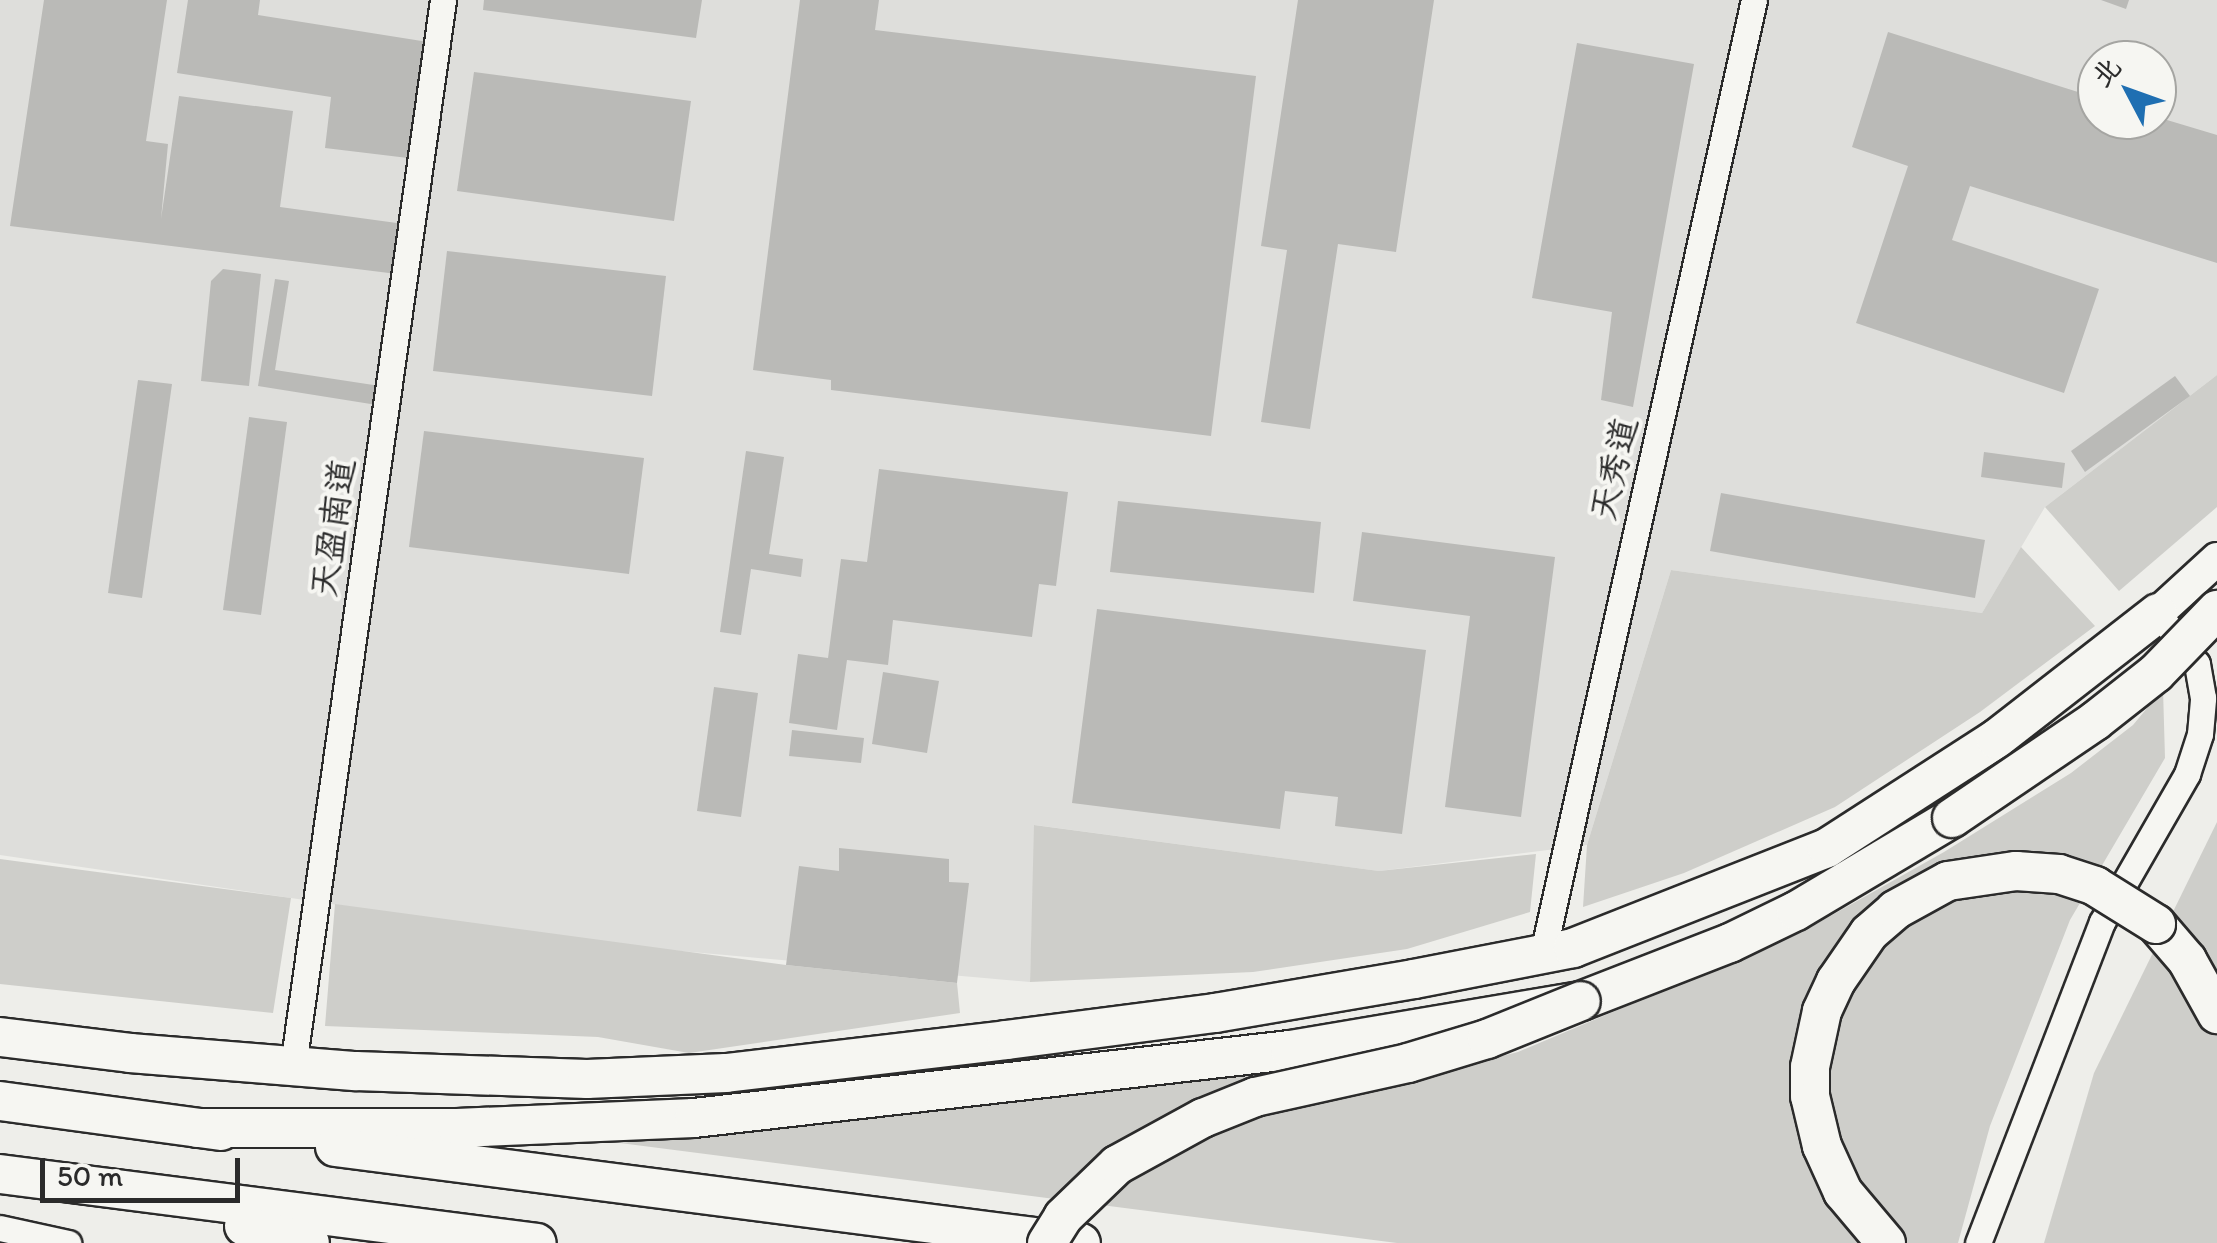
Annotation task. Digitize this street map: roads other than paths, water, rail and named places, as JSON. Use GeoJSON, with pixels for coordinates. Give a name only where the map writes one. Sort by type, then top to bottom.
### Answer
{"type":"FeatureCollection","features":[{"type":"Feature","properties":{"kind":"highway"},"geometry":{"type":"LineString","coordinates":[[0,1037],[292,1066],[587,1079],[726,1073],[1215,1013],[1573,948],[1695,904],[1828,848],[1996,739],[2166,605]]}},
{"type":"Feature","properties":{"kind":"highway"},"geometry":{"type":"LineString","coordinates":[[1047,1243],[1063,1217],[1117,1165],[1203,1118],[1256,1098],[1487,1039],[1730,942],[1796,911],[1952,818],[2096,720],[2156,673],[2217,610]]}},
{"type":"Feature","properties":{"kind":"highway"},"geometry":{"type":"LineString","coordinates":[[1886,1243],[1860,1217],[1832,1168],[1814,1120],[1810,1067],[1822,1011],[1836,980],[1869,932],[1894,910],[1948,880],[1972,876],[2016,871],[2079,880],[2118,897],[2170,937],[2217,1014]]}},
{"type":"Feature","properties":{"kind":"highway"},"geometry":{"type":"LineString","coordinates":[[197,1128],[457,1128],[694,1118],[1290,1050],[1580,1001]]}},
{"type":"Feature","properties":{"kind":"highway"},"geometry":{"type":"LineString","coordinates":[[0,1102],[1081,1243]]}},
{"type":"Feature","properties":{"kind":"highway"},"geometry":{"type":"LineString","coordinates":[[0,1174],[537,1243]]}},
{"type":"Feature","properties":{"kind":"highway"},"geometry":{"type":"LineString","coordinates":[[62,1182],[310,1243]]}},
{"type":"Feature","properties":{"kind":"main road"},"geometry":{"type":"LineString","coordinates":[[2166,605],[2217,559]]}},
{"type":"Feature","properties":{"kind":"street","name":"天盈南道"},"geometry":{"type":"LineString","coordinates":[[292,1066],[443,0]]}},
{"type":"Feature","properties":{"kind":"street","name":"天秀道"},"geometry":{"type":"LineString","coordinates":[[1542,953],[1748,2]]}},
{"type":"Feature","properties":{"kind":"street"},"geometry":{"type":"LineString","coordinates":[[2166,605],[2217,640]]}},
{"type":"Feature","properties":{"kind":"street"},"geometry":{"type":"LineString","coordinates":[[1978,1243],[2026,1108],[2102,922],[2187,774],[2203,718],[2202,683],[2166,605]]}},
{"type":"Feature","properties":{"kind":"street"},"geometry":{"type":"LineString","coordinates":[[2187,774],[2217,748]]}},
{"type":"Feature","properties":{"kind":"street"},"geometry":{"type":"LineString","coordinates":[[0,1228],[68,1243]]}}]}
